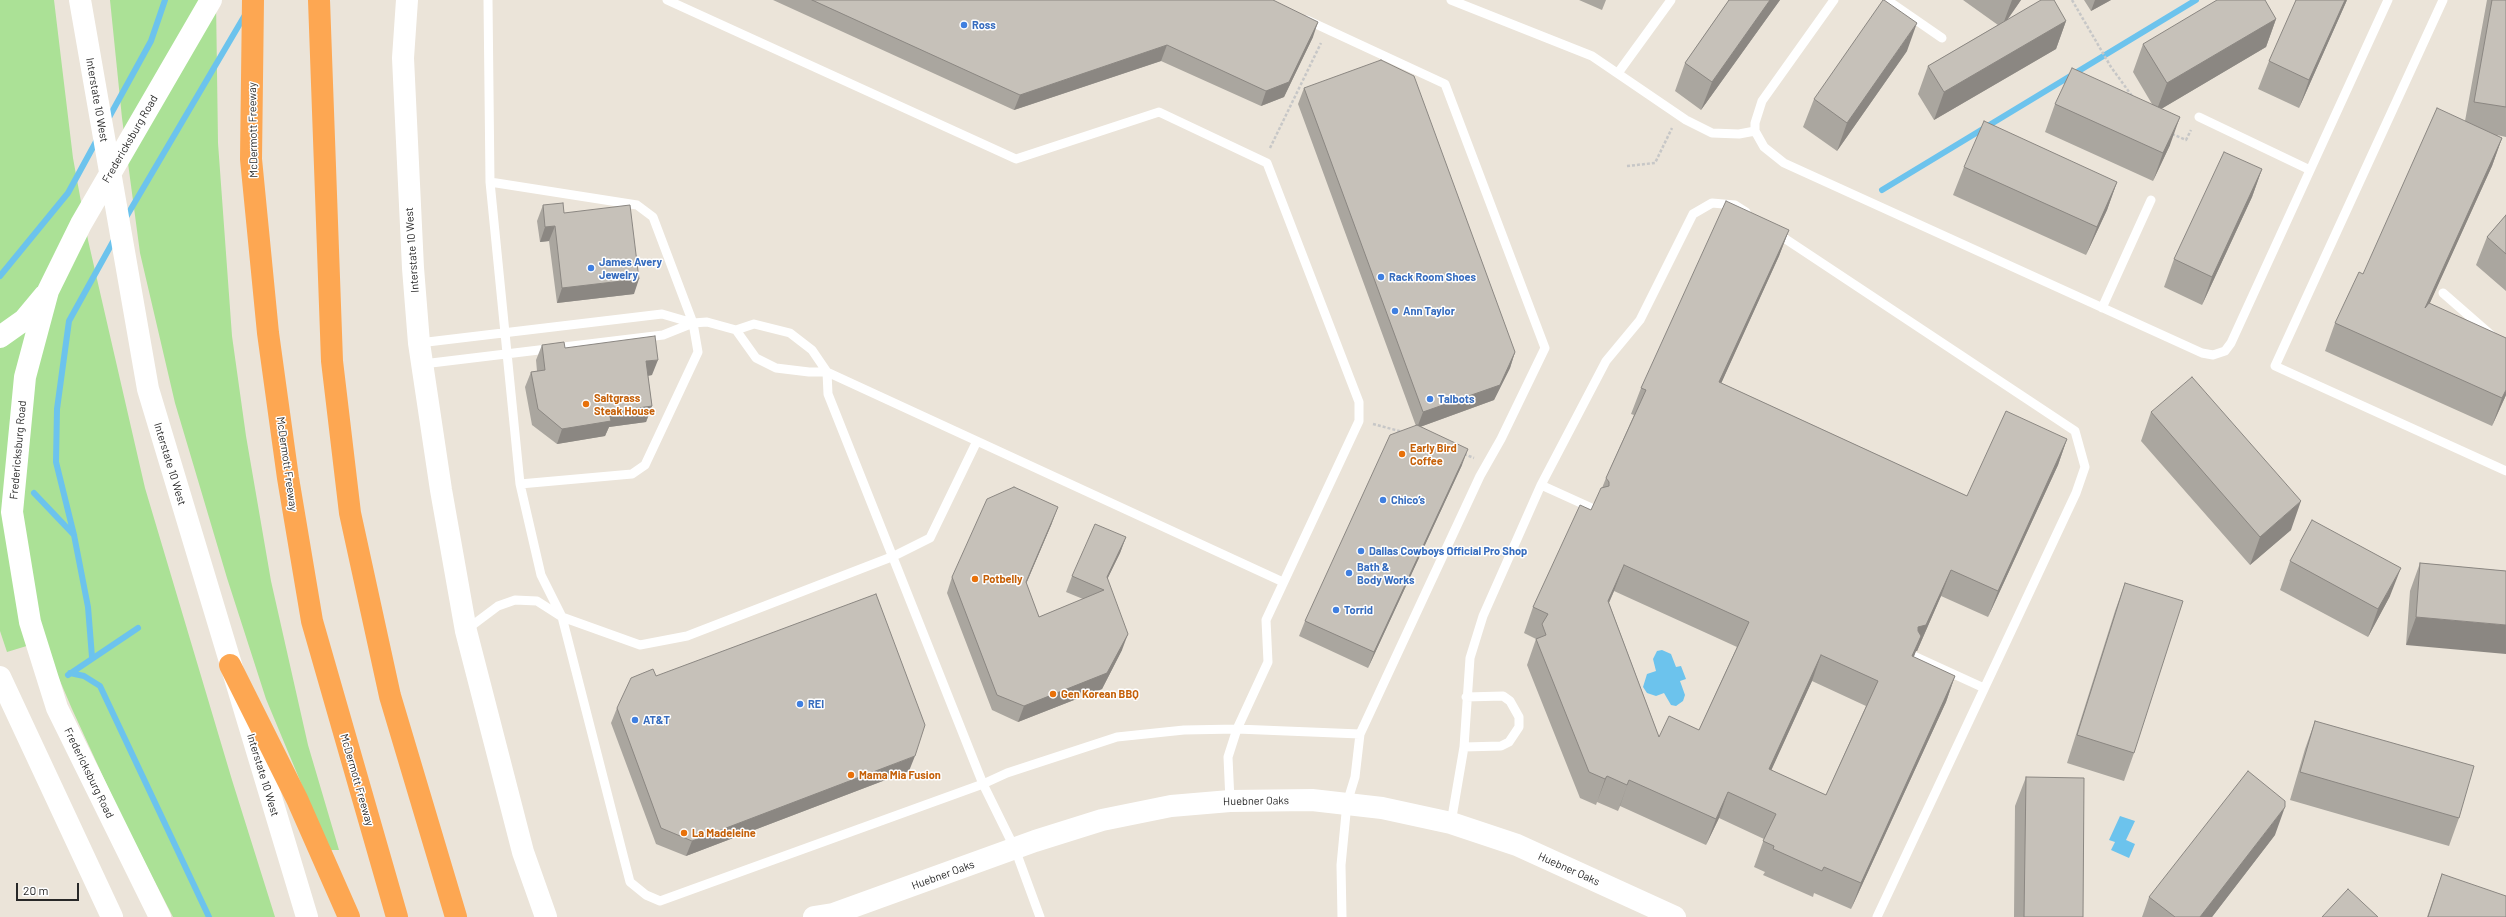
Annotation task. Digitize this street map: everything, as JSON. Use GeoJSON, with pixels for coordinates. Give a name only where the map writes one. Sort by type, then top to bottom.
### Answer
{"type":"FeatureCollection","features":[{"type":"Feature","properties":{"kind":"highway","name":"McDermott Freeway"},"geometry":{"type":"LineString","coordinates":[[253,0],[251,159],[268,332],[288,478],[312,620],[396,917]]}},
{"type":"Feature","properties":{"kind":"highway"},"geometry":{"type":"LineString","coordinates":[[319,2],[332,361],[350,513],[390,696],[456,917]]}},
{"type":"Feature","properties":{"kind":"highway"},"geometry":{"type":"LineString","coordinates":[[230,665],[297,799],[349,917]]}},
{"type":"Feature","properties":{"kind":"main road","name":"Interstate 10 West"},"geometry":{"type":"LineString","coordinates":[[80,0],[148,389],[307,917]]}},
{"type":"Feature","properties":{"kind":"main road","name":"Fredericksburg Road"},"geometry":{"type":"LineString","coordinates":[[160,917],[57,708],[30,622],[12,512],[25,377],[48,291],[81,224],[211,0]]}},
{"type":"Feature","properties":{"kind":"main road","name":"Interstate 10 West"},"geometry":{"type":"LineString","coordinates":[[407,0],[403,58],[408,183],[419,343],[441,490],[466,631],[523,852],[546,917]]}},
{"type":"Feature","properties":{"kind":"main road"},"geometry":{"type":"LineString","coordinates":[[0,337],[24,320],[48,291]]}},
{"type":"Feature","properties":{"kind":"main road"},"geometry":{"type":"LineString","coordinates":[[0,677],[112,917]]}},
{"type":"Feature","properties":{"kind":"main road","name":"Huebner Oaks"},"geometry":{"type":"LineString","coordinates":[[825,916],[1102,820],[1171,806],[1230,801],[1312,800],[1347,803],[1450,823],[1517,845],[1675,917]]}},
{"type":"Feature","properties":{"kind":"lane"},"geometry":{"type":"LineString","coordinates":[[488,0],[490,182],[520,484],[541,574],[562,617],[630,882],[646,895],[660,901],[983,784],[1007,772],[1117,737],[1184,730],[1237,729],[1360,734]]}},
{"type":"Feature","properties":{"kind":"lane"},"geometry":{"type":"LineString","coordinates":[[667,0],[1016,159],[1159,112],[1267,163],[1359,402],[1359,421],[1266,620],[1268,662],[1237,729],[1228,756],[1230,801]]}},
{"type":"Feature","properties":{"kind":"lane"},"geometry":{"type":"LineString","coordinates":[[1451,0],[1592,56],[1678,115],[1712,133],[1739,134],[1756,131]]}},
{"type":"Feature","properties":{"kind":"lane"},"geometry":{"type":"LineString","coordinates":[[1618,74],[1671,0]]}},
{"type":"Feature","properties":{"kind":"lane"},"geometry":{"type":"LineString","coordinates":[[1834,0],[1762,101],[1757,115],[1756,131],[1764,147],[1784,163],[2202,353],[2212,355],[2224,351],[2231,343],[2388,0]]}},
{"type":"Feature","properties":{"kind":"lane"},"geometry":{"type":"LineString","coordinates":[[1887,0],[1942,38]]}},
{"type":"Feature","properties":{"kind":"lane"},"geometry":{"type":"LineString","coordinates":[[2442,0],[2275,366],[2506,471]]}},
{"type":"Feature","properties":{"kind":"lane"},"geometry":{"type":"LineString","coordinates":[[1299,16],[1445,84],[1545,348],[1501,439],[1487,464],[1360,734],[1355,777],[1347,803],[1342,866],[1342,917]]}},
{"type":"Feature","properties":{"kind":"lane"},"geometry":{"type":"LineString","coordinates":[[2198,117],[2310,170]]}},
{"type":"Feature","properties":{"kind":"lane"},"geometry":{"type":"LineString","coordinates":[[490,182],[637,205],[653,217],[693,323],[698,352],[645,465],[632,474],[520,484]]}},
{"type":"Feature","properties":{"kind":"lane"},"geometry":{"type":"LineString","coordinates":[[2102,308],[2151,200]]}},
{"type":"Feature","properties":{"kind":"lane"},"geometry":{"type":"LineString","coordinates":[[1450,823],[1464,747],[1466,697],[1470,658],[1483,616],[1541,485],[1606,361],[1640,320],[1693,214],[1712,203],[1735,205],[1755,218]]}},
{"type":"Feature","properties":{"kind":"lane"},"geometry":{"type":"LineString","coordinates":[[1768,227],[2075,431],[2085,468],[2076,493],[1877,917]]}},
{"type":"Feature","properties":{"kind":"lane"},"geometry":{"type":"LineString","coordinates":[[2443,293],[2506,348]]}},
{"type":"Feature","properties":{"kind":"lane"},"geometry":{"type":"LineString","coordinates":[[419,343],[505,334],[662,314],[693,323]]}},
{"type":"Feature","properties":{"kind":"lane"},"geometry":{"type":"LineString","coordinates":[[423,364],[663,335],[693,323],[707,322],[736,330],[754,324],[790,334],[812,350],[827,372],[828,394],[894,556],[983,784],[1015,849],[1040,917]]}},
{"type":"Feature","properties":{"kind":"lane"},"geometry":{"type":"LineString","coordinates":[[736,330],[756,358],[776,368],[809,372],[827,372],[1283,582]]}},
{"type":"Feature","properties":{"kind":"lane"},"geometry":{"type":"LineString","coordinates":[[466,631],[498,606],[514,600],[537,601],[562,617],[640,645],[687,636],[894,556],[930,538],[978,441]]}},
{"type":"Feature","properties":{"kind":"lane"},"geometry":{"type":"LineString","coordinates":[[1541,485],[1594,509]]}},
{"type":"Feature","properties":{"kind":"lane"},"geometry":{"type":"LineString","coordinates":[[1914,656],[1984,688]]}},
{"type":"Feature","properties":{"kind":"lane"},"geometry":{"type":"LineString","coordinates":[[1464,747],[1496,747],[1509,742],[1519,727],[1519,717],[1510,701],[1503,696],[1466,697]]}},
{"type":"Feature","properties":{"kind":"path"},"geometry":{"type":"LineString","coordinates":[[2072,0],[2111,67],[2134,99]]}},
{"type":"Feature","properties":{"kind":"path"},"geometry":{"type":"LineString","coordinates":[[1264,161],[1328,30]]}},
{"type":"Feature","properties":{"kind":"path"},"geometry":{"type":"LineString","coordinates":[[1627,166],[1655,162],[1678,115]]}},
{"type":"Feature","properties":{"kind":"path"},"geometry":{"type":"LineString","coordinates":[[2166,131],[2186,140],[2198,117]]}},
{"type":"Feature","properties":{"kind":"path"},"geometry":{"type":"LineString","coordinates":[[1359,421],[1411,434]]}},
{"type":"Feature","properties":{"kind":"path"},"geometry":{"type":"LineString","coordinates":[[1460,452],[1487,464]]}},
{"type":"Feature","properties":{"kind":"green space"},"geometry":{"type":"Polygon","coordinates":[[[0,0],[54,0],[73,158],[88,240],[145,488],[232,780],[275,917],[173,917],[123,820],[72,709],[43,641],[7,652],[0,631],[0,0]]]}},
{"type":"Feature","properties":{"kind":"green space"},"geometry":{"type":"Polygon","coordinates":[[[110,0],[216,0],[218,143],[232,336],[246,436],[271,581],[308,745],[339,850],[329,850],[266,699],[227,578],[175,403],[140,253],[122,118],[110,0]]]}},
{"type":"Feature","properties":{"kind":"water"},"geometry":{"type":"Polygon","coordinates":[[[1662,650],[1671,654],[1676,667],[1681,666],[1686,679],[1680,681],[1685,695],[1683,701],[1676,706],[1671,705],[1664,693],[1656,696],[1647,693],[1643,687],[1647,674],[1656,671],[1653,659],[1657,651],[1662,650]]]}},
{"type":"Feature","properties":{"kind":"water"},"geometry":{"type":"Polygon","coordinates":[[[2120,816],[2135,821],[2126,840],[2135,844],[2129,858],[2111,850],[2115,842],[2109,840],[2120,816]]]}},
{"type":"Feature","properties":{"kind":"building"},"geometry":{"type":"Polygon","coordinates":[[[812,0],[1273,0],[1318,22],[1289,82],[1266,91],[1167,45],[1020,95],[812,0]]]}},
{"type":"Feature","properties":{"kind":"building"},"geometry":{"type":"Polygon","coordinates":[[[1729,0],[1770,0],[1712,82],[1685,63],[1729,0]]]}},
{"type":"Feature","properties":{"kind":"building"},"geometry":{"type":"Polygon","coordinates":[[[1883,0],[1917,23],[1847,123],[1814,99],[1883,0]]]}},
{"type":"Feature","properties":{"kind":"building"},"geometry":{"type":"Polygon","coordinates":[[[2041,0],[2054,0],[2066,21],[1944,92],[1928,66],[2041,0]]]}},
{"type":"Feature","properties":{"kind":"building"},"geometry":{"type":"Polygon","coordinates":[[[2217,0],[2265,0],[2276,19],[2167,83],[2143,44],[2217,0]]]}},
{"type":"Feature","properties":{"kind":"building"},"geometry":{"type":"Polygon","coordinates":[[[2296,0],[2345,0],[2309,80],[2269,61],[2296,0]]]}},
{"type":"Feature","properties":{"kind":"building"},"geometry":{"type":"Polygon","coordinates":[[[2492,0],[2506,0],[2506,107],[2474,102],[2492,0]]]}},
{"type":"Feature","properties":{"kind":"building"},"geometry":{"type":"Polygon","coordinates":[[[1381,60],[1414,76],[1515,352],[1500,385],[1423,412],[1304,88],[1381,60]]]}},
{"type":"Feature","properties":{"kind":"building"},"geometry":{"type":"Polygon","coordinates":[[[2072,68],[2180,117],[2163,153],[2055,104],[2072,68]]]}},
{"type":"Feature","properties":{"kind":"building"},"geometry":{"type":"Polygon","coordinates":[[[2437,108],[2502,138],[2425,308],[2429,303],[2506,338],[2506,390],[2502,398],[2335,323],[2359,272],[2363,274],[2437,108]]]}},
{"type":"Feature","properties":{"kind":"building"},"geometry":{"type":"Polygon","coordinates":[[[1984,121],[2117,182],[2097,227],[1964,167],[1984,121]]]}},
{"type":"Feature","properties":{"kind":"building"},"geometry":{"type":"Polygon","coordinates":[[[2224,152],[2262,169],[2212,277],[2174,259],[2224,152]]]}},
{"type":"Feature","properties":{"kind":"building"},"geometry":{"type":"Polygon","coordinates":[[[1726,201],[1789,230],[1719,382],[1967,496],[2006,411],[2067,439],[1998,591],[1951,570],[1926,625],[1918,627],[1918,631],[1921,636],[1912,656],[1955,676],[1861,883],[1824,867],[1822,871],[1773,849],[1774,846],[1763,841],[1776,814],[1728,792],[1716,819],[1629,780],[1627,785],[1607,776],[1605,779],[1589,772],[1536,639],[1546,635],[1542,624],[1548,614],[1533,607],[1580,505],[1591,510],[1601,488],[1609,486],[1609,482],[1606,478],[1646,390],[1641,388],[1726,201]],[[1624,565],[1608,601],[1659,737],[1669,716],[1699,730],[1749,622],[1624,565]],[[1821,655],[1769,769],[1826,795],[1878,681],[1821,655]]]}},
{"type":"Feature","properties":{"kind":"building","name":"James Avery Jewelry"},"geometry":{"type":"Polygon","coordinates":[[[563,203],[564,213],[630,205],[639,279],[562,288],[555,226],[545,227],[543,205],[563,203]]]}},
{"type":"Feature","properties":{"kind":"building"},"geometry":{"type":"Polygon","coordinates":[[[2506,215],[2506,254],[2487,237],[2506,215]]]}},
{"type":"Feature","properties":{"kind":"building","name":"Saltgrass Steak House"},"geometry":{"type":"Polygon","coordinates":[[[655,336],[658,360],[646,361],[652,406],[609,412],[611,421],[562,429],[538,409],[531,372],[545,370],[542,345],[564,342],[565,348],[655,336]]]}},
{"type":"Feature","properties":{"kind":"building"},"geometry":{"type":"Polygon","coordinates":[[[2192,377],[2301,501],[2260,537],[2151,412],[2192,377]]]}},
{"type":"Feature","properties":{"kind":"building"},"geometry":{"type":"Polygon","coordinates":[[[1417,425],[1468,449],[1374,652],[1305,621],[1390,435],[1417,425]]]}},
{"type":"Feature","properties":{"kind":"building"},"geometry":{"type":"Polygon","coordinates":[[[1014,487],[1058,507],[1026,582],[1039,617],[1104,590],[1072,576],[1095,524],[1126,537],[1107,577],[1128,634],[1107,673],[1024,706],[997,695],[952,577],[987,499],[1014,487]]]}},
{"type":"Feature","properties":{"kind":"building"},"geometry":{"type":"Polygon","coordinates":[[[2312,520],[2401,568],[2378,609],[2290,561],[2312,520]]]}},
{"type":"Feature","properties":{"kind":"building"},"geometry":{"type":"Polygon","coordinates":[[[2420,563],[2506,571],[2506,625],[2416,617],[2420,563]]]}},
{"type":"Feature","properties":{"kind":"building"},"geometry":{"type":"Polygon","coordinates":[[[2125,583],[2183,601],[2134,753],[2077,735],[2125,583]]]}},
{"type":"Feature","properties":{"kind":"building"},"geometry":{"type":"Polygon","coordinates":[[[876,594],[925,725],[915,756],[692,841],[661,828],[617,708],[631,678],[653,669],[656,676],[876,594]]]}},
{"type":"Feature","properties":{"kind":"building"},"geometry":{"type":"Polygon","coordinates":[[[2315,721],[2474,766],[2459,818],[2300,772],[2315,721]]]}},
{"type":"Feature","properties":{"kind":"building"},"geometry":{"type":"Polygon","coordinates":[[[2248,771],[2285,801],[2285,807],[2200,917],[2175,917],[2149,897],[2248,771]]]}},
{"type":"Feature","properties":{"kind":"building"},"geometry":{"type":"Polygon","coordinates":[[[2026,777],[2084,778],[2083,917],[2024,917],[2026,777]]]}},
{"type":"Feature","properties":{"kind":"building"},"geometry":{"type":"Polygon","coordinates":[[[2442,874],[2506,896],[2506,917],[2428,917],[2442,874]]]}},
{"type":"Feature","properties":{"kind":"building"},"geometry":{"type":"Polygon","coordinates":[[[2348,889],[2378,917],[2322,917],[2348,889]]]}},
{"type":"Feature","properties":{"kind":"waterway"},"geometry":{"type":"LineString","coordinates":[[107,121],[151,41],[165,0]]}},
{"type":"Feature","properties":{"kind":"waterway"},"geometry":{"type":"LineString","coordinates":[[1882,190],[2196,0]]}},
{"type":"Feature","properties":{"kind":"waterway"},"geometry":{"type":"LineString","coordinates":[[125,219],[245,15]]}},
{"type":"Feature","properties":{"kind":"waterway"},"geometry":{"type":"LineString","coordinates":[[0,276],[68,193],[98,138]]}},
{"type":"Feature","properties":{"kind":"waterway"},"geometry":{"type":"LineString","coordinates":[[92,657],[88,607],[74,535],[56,462],[57,409],[69,321],[115,238]]}},
{"type":"Feature","properties":{"kind":"waterway"},"geometry":{"type":"LineString","coordinates":[[34,493],[74,535]]}},
{"type":"Feature","properties":{"kind":"waterway"},"geometry":{"type":"LineString","coordinates":[[68,675],[138,628]]}},
{"type":"Feature","properties":{"kind":"waterway"},"geometry":{"type":"LineString","coordinates":[[70,673],[84,676],[100,686],[209,917]]}},
{"type":"Feature","properties":{"kind":"place","name":"Ross"},"geometry":{"type":"Point","coordinates":[964,25]}},
{"type":"Feature","properties":{"kind":"place","name":"James Avery Jewelry"},"geometry":{"type":"Point","coordinates":[591,268]}},
{"type":"Feature","properties":{"kind":"place","name":"Rack Room Shoes"},"geometry":{"type":"Point","coordinates":[1381,277]}},
{"type":"Feature","properties":{"kind":"place","name":"Ann Taylor"},"geometry":{"type":"Point","coordinates":[1395,311]}},
{"type":"Feature","properties":{"kind":"place","name":"Talbots"},"geometry":{"type":"Point","coordinates":[1430,399]}},
{"type":"Feature","properties":{"kind":"place","name":"Saltgrass Steak House"},"geometry":{"type":"Point","coordinates":[586,404]}},
{"type":"Feature","properties":{"kind":"place","name":"Early Bird Coffee"},"geometry":{"type":"Point","coordinates":[1402,454]}},
{"type":"Feature","properties":{"kind":"place","name":"Chico’s"},"geometry":{"type":"Point","coordinates":[1383,500]}},
{"type":"Feature","properties":{"kind":"place","name":"Dallas Cowboys Official Pro Shop"},"geometry":{"type":"Point","coordinates":[1361,551]}},
{"type":"Feature","properties":{"kind":"place","name":"Bath & Body Works"},"geometry":{"type":"Point","coordinates":[1349,573]}},
{"type":"Feature","properties":{"kind":"place","name":"Potbelly"},"geometry":{"type":"Point","coordinates":[975,579]}},
{"type":"Feature","properties":{"kind":"place","name":"Torrid"},"geometry":{"type":"Point","coordinates":[1336,610]}},
{"type":"Feature","properties":{"kind":"place","name":"Gen Korean BBQ"},"geometry":{"type":"Point","coordinates":[1053,694]}},
{"type":"Feature","properties":{"kind":"place","name":"REI"},"geometry":{"type":"Point","coordinates":[800,704]}},
{"type":"Feature","properties":{"kind":"place","name":"AT&T"},"geometry":{"type":"Point","coordinates":[635,720]}},
{"type":"Feature","properties":{"kind":"place","name":"Mama Mia Fusion"},"geometry":{"type":"Point","coordinates":[851,775]}},
{"type":"Feature","properties":{"kind":"place","name":"La Madeleine"},"geometry":{"type":"Point","coordinates":[684,833]}}]}
